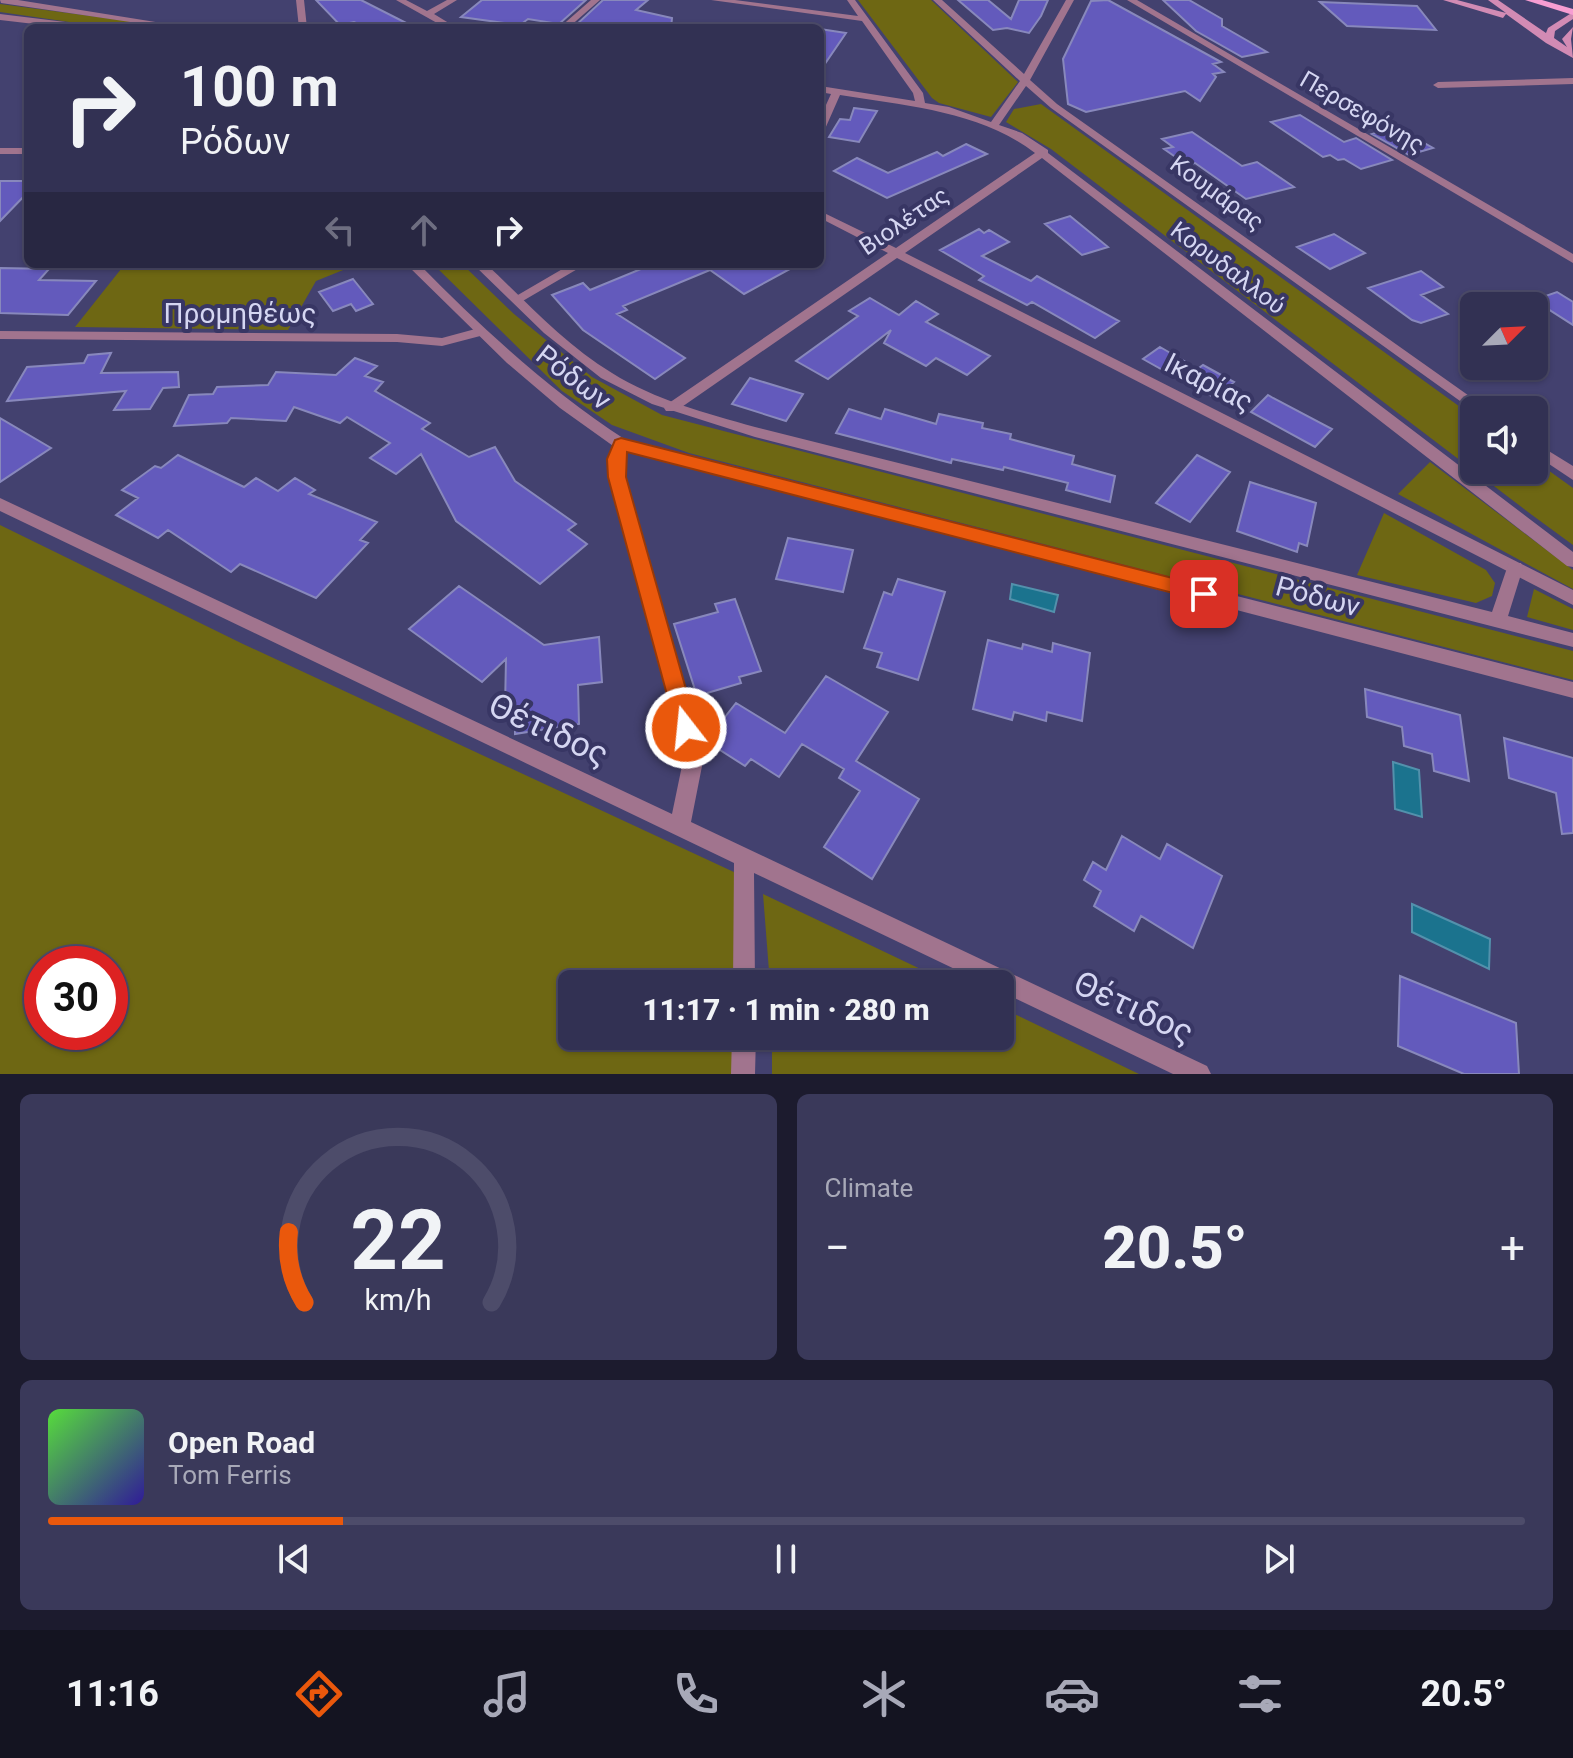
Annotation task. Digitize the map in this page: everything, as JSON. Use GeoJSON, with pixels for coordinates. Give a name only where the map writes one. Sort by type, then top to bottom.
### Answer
{"type":"FeatureCollection","features":[{"type":"Feature","properties":{"kind":"main road"},"geometry":{"type":"LineString","coordinates":[[1447,0],[1482,7],[1523,23]]}},
{"type":"Feature","properties":{"kind":"main road"},"geometry":{"type":"LineString","coordinates":[[1492,0],[1573,55]]}},
{"type":"Feature","properties":{"kind":"main road"},"geometry":{"type":"LineString","coordinates":[[1530,0],[1573,14]]}},
{"type":"Feature","properties":{"kind":"main road"},"geometry":{"type":"LineString","coordinates":[[1549,41],[1551,30],[1573,14]]}},
{"type":"Feature","properties":{"kind":"main road"},"geometry":{"type":"LineString","coordinates":[[1573,30],[1566,39],[1573,49]]}},
{"type":"Feature","properties":{"kind":"street"},"geometry":{"type":"LineString","coordinates":[[1,0],[162,24]]}},
{"type":"Feature","properties":{"kind":"street"},"geometry":{"type":"LineString","coordinates":[[300,0],[303,24]]}},
{"type":"Feature","properties":{"kind":"street"},"geometry":{"type":"LineString","coordinates":[[400,0],[445,24]]}},
{"type":"Feature","properties":{"kind":"street"},"geometry":{"type":"LineString","coordinates":[[426,15],[453,0]]}},
{"type":"Feature","properties":{"kind":"street"},"geometry":{"type":"LineString","coordinates":[[568,24],[596,0]]}},
{"type":"Feature","properties":{"kind":"street"},"geometry":{"type":"LineString","coordinates":[[715,0],[864,19]]}},
{"type":"Feature","properties":{"kind":"street"},"geometry":{"type":"LineString","coordinates":[[851,0],[918,93],[920,103]]}},
{"type":"Feature","properties":{"kind":"street","name":"Κουμάρας"},"geometry":{"type":"LineString","coordinates":[[937,0],[1025,81],[1080,126],[1462,396]]}},
{"type":"Feature","properties":{"kind":"street"},"geometry":{"type":"LineString","coordinates":[[994,124],[1025,81],[1070,0]]}},
{"type":"Feature","properties":{"kind":"street","name":"Περσεφόνης"},"geometry":{"type":"LineString","coordinates":[[1131,0],[1573,259]]}},
{"type":"Feature","properties":{"kind":"street"},"geometry":{"type":"LineString","coordinates":[[0,17],[57,24]]}},
{"type":"Feature","properties":{"kind":"street"},"geometry":{"type":"LineString","coordinates":[[1438,85],[1573,81]]}},
{"type":"Feature","properties":{"kind":"street","name":"Κορυδαλλού"},"geometry":{"type":"LineString","coordinates":[[824,90],[920,103],[994,124],[1044,152],[1573,561]]}},
{"type":"Feature","properties":{"kind":"street"},"geometry":{"type":"LineString","coordinates":[[824,120],[837,92]]}},
{"type":"Feature","properties":{"kind":"street"},"geometry":{"type":"LineString","coordinates":[[0,151],[24,151]]}},
{"type":"Feature","properties":{"kind":"street","name":"Βιολέτας"},"geometry":{"type":"LineString","coordinates":[[671,408],[1044,152]]}},
{"type":"Feature","properties":{"kind":"street","name":"Ικαρίας"},"geometry":{"type":"LineString","coordinates":[[824,216],[1573,598]]}},
{"type":"Feature","properties":{"kind":"street","name":"Ρόδων"},"geometry":{"type":"LineString","coordinates":[[416,268],[479,332],[557,399],[621,444],[1573,690]]}},
{"type":"Feature","properties":{"kind":"street","name":"Ρόδων"},"geometry":{"type":"LineString","coordinates":[[483,268],[583,359],[624,386],[671,408],[770,436],[1573,640]]}},
{"type":"Feature","properties":{"kind":"street"},"geometry":{"type":"LineString","coordinates":[[517,299],[573,268]]}},
{"type":"Feature","properties":{"kind":"street","name":"Προμηθέως"},"geometry":{"type":"LineString","coordinates":[[0,335],[397,338],[442,342],[479,332]]}},
{"type":"Feature","properties":{"kind":"street"},"geometry":{"type":"LineString","coordinates":[[621,444],[616,459],[617,477],[694,756],[680,826]]}},
{"type":"Feature","properties":{"kind":"street"},"geometry":{"type":"LineString","coordinates":[[1548,457],[1573,474]]}},
{"type":"Feature","properties":{"kind":"street","name":"Θέτιδος"},"geometry":{"type":"LineString","coordinates":[[0,504],[1199,1074]]}},
{"type":"Feature","properties":{"kind":"street"},"geometry":{"type":"LineString","coordinates":[[1498,621],[1515,568]]}},
{"type":"Feature","properties":{"kind":"street"},"geometry":{"type":"LineString","coordinates":[[744,858],[744,970]]}},
{"type":"Feature","properties":{"kind":"street"},"geometry":{"type":"LineString","coordinates":[[743,1074],[744,1050]]}},
{"type":"Feature","properties":{"kind":"shaded area"},"geometry":{"type":"Polygon","coordinates":[[[858,0],[931,0],[1018,82],[991,117],[939,103],[932,98],[858,0]]]}},
{"type":"Feature","properties":{"kind":"shaded area"},"geometry":{"type":"Polygon","coordinates":[[[0,4],[148,24],[83,24],[0,12],[0,4]]]}},
{"type":"Feature","properties":{"kind":"shaded area"},"geometry":{"type":"Polygon","coordinates":[[[1041,104],[1460,407],[1460,460],[1051,149],[1006,122],[1014,109],[1041,104]]]}},
{"type":"Feature","properties":{"kind":"shaded area"},"geometry":{"type":"Polygon","coordinates":[[[122,268],[348,268],[316,281],[288,330],[75,327],[122,268]]]}},
{"type":"Feature","properties":{"kind":"shaded area"},"geometry":{"type":"Polygon","coordinates":[[[437,268],[466,268],[514,314],[592,377],[662,415],[1573,651],[1573,680],[689,453],[612,425],[562,391],[437,268]]]}},
{"type":"Feature","properties":{"kind":"shaded area"},"geometry":{"type":"Polygon","coordinates":[[[1430,462],[1573,570],[1573,589],[1398,494],[1430,462]]]}},
{"type":"Feature","properties":{"kind":"shaded area"},"geometry":{"type":"Polygon","coordinates":[[[1548,470],[1573,488],[1573,545],[1491,484],[1548,484],[1548,470]]]}},
{"type":"Feature","properties":{"kind":"shaded area"},"geometry":{"type":"Polygon","coordinates":[[[1384,513],[1486,570],[1495,583],[1492,596],[1476,603],[1357,575],[1384,513]]]}},
{"type":"Feature","properties":{"kind":"shaded area"},"geometry":{"type":"Polygon","coordinates":[[[0,525],[243,644],[736,873],[739,970],[558,970],[558,1050],[741,1050],[741,1074],[0,1074],[0,525]]]}},
{"type":"Feature","properties":{"kind":"shaded area"},"geometry":{"type":"Polygon","coordinates":[[[1534,589],[1573,609],[1573,630],[1527,617],[1534,589]]]}},
{"type":"Feature","properties":{"kind":"shaded area"},"geometry":{"type":"Polygon","coordinates":[[[763,894],[923,970],[769,970],[763,894]]]}},
{"type":"Feature","properties":{"kind":"shaded area"},"geometry":{"type":"Polygon","coordinates":[[[1014,1014],[1139,1074],[772,1074],[772,1050],[1014,1050],[1014,1014]]]}},
{"type":"Feature","properties":{"kind":"water"},"geometry":{"type":"Polygon","coordinates":[[[1012,584],[1058,595],[1054,612],[1010,599],[1012,584]]]}},
{"type":"Feature","properties":{"kind":"water"},"geometry":{"type":"Polygon","coordinates":[[[1393,762],[1419,770],[1422,817],[1395,809],[1393,762]]]}},
{"type":"Feature","properties":{"kind":"water"},"geometry":{"type":"Polygon","coordinates":[[[1412,904],[1490,939],[1489,969],[1412,932],[1412,904]]]}},
{"type":"Feature","properties":{"kind":"building"},"geometry":{"type":"Polygon","coordinates":[[[316,0],[361,0],[408,24],[354,22],[339,24],[316,0]]]}},
{"type":"Feature","properties":{"kind":"building"},"geometry":{"type":"Polygon","coordinates":[[[482,0],[586,0],[559,24],[528,19],[521,24],[513,24],[461,17],[482,0]]]}},
{"type":"Feature","properties":{"kind":"building"},"geometry":{"type":"Polygon","coordinates":[[[603,0],[648,0],[636,10],[672,18],[671,24],[577,24],[603,0]]]}},
{"type":"Feature","properties":{"kind":"building"},"geometry":{"type":"Polygon","coordinates":[[[958,0],[988,0],[1011,19],[1019,0],[1048,0],[1029,33],[1007,28],[993,30],[958,0]]]}},
{"type":"Feature","properties":{"kind":"building"},"geometry":{"type":"Polygon","coordinates":[[[1108,0],[1221,62],[1213,64],[1224,72],[1213,74],[1216,77],[1200,101],[1185,91],[1086,112],[1068,104],[1063,59],[1091,1],[1108,0]]]}},
{"type":"Feature","properties":{"kind":"building"},"geometry":{"type":"Polygon","coordinates":[[[1163,0],[1189,0],[1222,19],[1222,26],[1267,52],[1242,57],[1196,31],[1163,0]]]}},
{"type":"Feature","properties":{"kind":"building"},"geometry":{"type":"Polygon","coordinates":[[[1320,2],[1417,6],[1436,30],[1347,26],[1320,2]]]}},
{"type":"Feature","properties":{"kind":"building"},"geometry":{"type":"Polygon","coordinates":[[[824,30],[846,33],[824,65],[824,30]]]}},
{"type":"Feature","properties":{"kind":"building"},"geometry":{"type":"Polygon","coordinates":[[[854,108],[877,111],[859,142],[829,137],[840,119],[850,120],[854,108]]]}},
{"type":"Feature","properties":{"kind":"building"},"geometry":{"type":"Polygon","coordinates":[[[1300,115],[1344,142],[1356,138],[1392,160],[1361,169],[1344,159],[1338,160],[1330,155],[1323,157],[1271,122],[1300,115]]]}},
{"type":"Feature","properties":{"kind":"building"},"geometry":{"type":"Polygon","coordinates":[[[1396,127],[1433,148],[1409,155],[1372,134],[1396,127]]]}},
{"type":"Feature","properties":{"kind":"building"},"geometry":{"type":"Polygon","coordinates":[[[1192,132],[1242,166],[1257,162],[1294,187],[1246,199],[1195,163],[1187,165],[1164,149],[1173,147],[1162,139],[1192,132]]]}},
{"type":"Feature","properties":{"kind":"building"},"geometry":{"type":"Polygon","coordinates":[[[966,144],[987,154],[887,198],[834,171],[857,158],[888,173],[937,152],[943,156],[966,144]]]}},
{"type":"Feature","properties":{"kind":"building"},"geometry":{"type":"Polygon","coordinates":[[[0,181],[24,181],[24,196],[0,221],[0,181]]]}},
{"type":"Feature","properties":{"kind":"building"},"geometry":{"type":"Polygon","coordinates":[[[1070,216],[1108,247],[1082,255],[1045,224],[1070,216]]]}},
{"type":"Feature","properties":{"kind":"building"},"geometry":{"type":"Polygon","coordinates":[[[979,229],[984,233],[989,230],[1009,242],[982,256],[1031,281],[1037,276],[1119,321],[1095,338],[1032,302],[1027,305],[979,280],[984,276],[940,250],[979,229]]]}},
{"type":"Feature","properties":{"kind":"building"},"geometry":{"type":"Polygon","coordinates":[[[1334,234],[1365,253],[1330,269],[1297,247],[1334,234]]]}},
{"type":"Feature","properties":{"kind":"building"},"geometry":{"type":"Polygon","coordinates":[[[0,268],[49,269],[39,280],[96,281],[68,315],[0,313],[0,268]]]}},
{"type":"Feature","properties":{"kind":"building"},"geometry":{"type":"Polygon","coordinates":[[[643,268],[792,268],[744,294],[710,270],[623,306],[627,310],[617,314],[685,358],[655,379],[583,330],[552,295],[583,283],[590,290],[643,268]]]}},
{"type":"Feature","properties":{"kind":"building"},"geometry":{"type":"Polygon","coordinates":[[[1421,271],[1443,287],[1421,295],[1448,314],[1421,323],[1412,320],[1368,288],[1421,271]]]}},
{"type":"Feature","properties":{"kind":"building"},"geometry":{"type":"Polygon","coordinates":[[[353,279],[373,304],[356,311],[351,304],[333,311],[319,292],[353,279]]]}},
{"type":"Feature","properties":{"kind":"building"},"geometry":{"type":"Polygon","coordinates":[[[1557,292],[1573,302],[1573,325],[1548,309],[1548,295],[1557,292]]]}},
{"type":"Feature","properties":{"kind":"building"},"geometry":{"type":"Polygon","coordinates":[[[870,298],[899,315],[916,301],[938,314],[926,322],[990,356],[967,375],[936,358],[926,366],[884,343],[891,330],[828,379],[796,361],[858,316],[849,311],[870,298]]]}},
{"type":"Feature","properties":{"kind":"building"},"geometry":{"type":"Polygon","coordinates":[[[1160,347],[1186,362],[1170,374],[1143,359],[1160,347]]]}},
{"type":"Feature","properties":{"kind":"building"},"geometry":{"type":"Polygon","coordinates":[[[111,353],[101,373],[178,372],[179,387],[163,388],[150,409],[114,410],[126,391],[7,401],[27,367],[84,363],[88,355],[111,353]]]}},
{"type":"Feature","properties":{"kind":"building"},"geometry":{"type":"Polygon","coordinates":[[[355,358],[377,366],[365,376],[383,382],[375,391],[430,423],[422,429],[469,457],[495,447],[515,481],[576,524],[568,530],[587,544],[540,584],[456,521],[421,454],[396,474],[370,458],[390,443],[347,417],[340,423],[294,407],[286,421],[231,418],[227,423],[174,426],[189,395],[213,394],[217,387],[268,385],[276,372],[336,375],[355,358]]]}},
{"type":"Feature","properties":{"kind":"building"},"geometry":{"type":"Polygon","coordinates":[[[1203,365],[1234,382],[1215,398],[1183,380],[1203,365]]]}},
{"type":"Feature","properties":{"kind":"building"},"geometry":{"type":"Polygon","coordinates":[[[750,378],[803,394],[786,421],[732,404],[750,378]]]}},
{"type":"Feature","properties":{"kind":"building"},"geometry":{"type":"Polygon","coordinates":[[[1268,395],[1332,429],[1315,447],[1251,412],[1268,395]]]}},
{"type":"Feature","properties":{"kind":"building"},"geometry":{"type":"Polygon","coordinates":[[[849,409],[881,419],[885,409],[936,424],[939,414],[983,423],[982,428],[1011,434],[1010,439],[1074,456],[1072,464],[1115,476],[1110,502],[1066,490],[1068,483],[1004,467],[1003,470],[952,459],[951,463],[836,433],[849,409]]]}},
{"type":"Feature","properties":{"kind":"building"},"geometry":{"type":"Polygon","coordinates":[[[0,418],[51,448],[0,482],[0,418]]]}},
{"type":"Feature","properties":{"kind":"building"},"geometry":{"type":"Polygon","coordinates":[[[178,455],[244,487],[256,478],[278,491],[295,478],[315,490],[309,494],[377,522],[360,540],[368,543],[316,598],[240,564],[231,572],[168,530],[158,538],[116,515],[138,498],[122,490],[155,466],[161,468],[178,455]]]}},
{"type":"Feature","properties":{"kind":"building"},"geometry":{"type":"Polygon","coordinates":[[[1197,455],[1230,472],[1190,522],[1156,503],[1197,455]]]}},
{"type":"Feature","properties":{"kind":"building"},"geometry":{"type":"Polygon","coordinates":[[[1250,482],[1316,503],[1307,546],[1299,543],[1297,552],[1237,531],[1250,482]]]}},
{"type":"Feature","properties":{"kind":"building"},"geometry":{"type":"Polygon","coordinates":[[[788,538],[853,550],[843,592],[776,579],[788,538]]]}},
{"type":"Feature","properties":{"kind":"building"},"geometry":{"type":"Polygon","coordinates":[[[898,579],[945,592],[918,680],[877,667],[882,653],[864,648],[884,592],[892,595],[898,579]]]}},
{"type":"Feature","properties":{"kind":"building"},"geometry":{"type":"Polygon","coordinates":[[[459,586],[544,645],[599,637],[602,682],[578,685],[579,724],[515,734],[515,705],[505,707],[506,659],[482,682],[409,629],[459,586]]]}},
{"type":"Feature","properties":{"kind":"building"},"geometry":{"type":"Polygon","coordinates":[[[735,599],[761,671],[739,677],[741,683],[697,696],[674,624],[718,612],[715,604],[735,599]]]}},
{"type":"Feature","properties":{"kind":"building"},"geometry":{"type":"Polygon","coordinates":[[[988,640],[1022,649],[1023,644],[1052,652],[1053,643],[1090,653],[1082,721],[1047,712],[1046,721],[1014,712],[1012,720],[973,709],[988,640]]]}},
{"type":"Feature","properties":{"kind":"building"},"geometry":{"type":"Polygon","coordinates":[[[826,676],[888,712],[856,761],[919,799],[872,879],[824,847],[860,791],[839,778],[844,769],[802,744],[779,777],[751,759],[745,766],[706,741],[736,703],[785,733],[826,676]]]}},
{"type":"Feature","properties":{"kind":"building"},"geometry":{"type":"Polygon","coordinates":[[[1365,689],[1460,715],[1469,781],[1434,771],[1432,754],[1404,746],[1402,727],[1367,717],[1365,689]]]}},
{"type":"Feature","properties":{"kind":"building"},"geometry":{"type":"Polygon","coordinates":[[[1504,738],[1573,758],[1573,833],[1562,834],[1556,793],[1509,778],[1504,738]]]}},
{"type":"Feature","properties":{"kind":"building"},"geometry":{"type":"Polygon","coordinates":[[[1122,836],[1160,859],[1167,844],[1222,876],[1193,948],[1141,916],[1134,931],[1094,906],[1101,891],[1084,880],[1093,862],[1106,870],[1122,836]]]}},
{"type":"Feature","properties":{"kind":"building"},"geometry":{"type":"Polygon","coordinates":[[[1400,976],[1516,1023],[1519,1074],[1464,1074],[1398,1046],[1400,976]]]}},
{"type":"Feature","properties":{"kind":"route"},"geometry":{"type":"LineString","coordinates":[[686,728],[617,477],[616,459],[621,444],[1204,594]]}}]}
